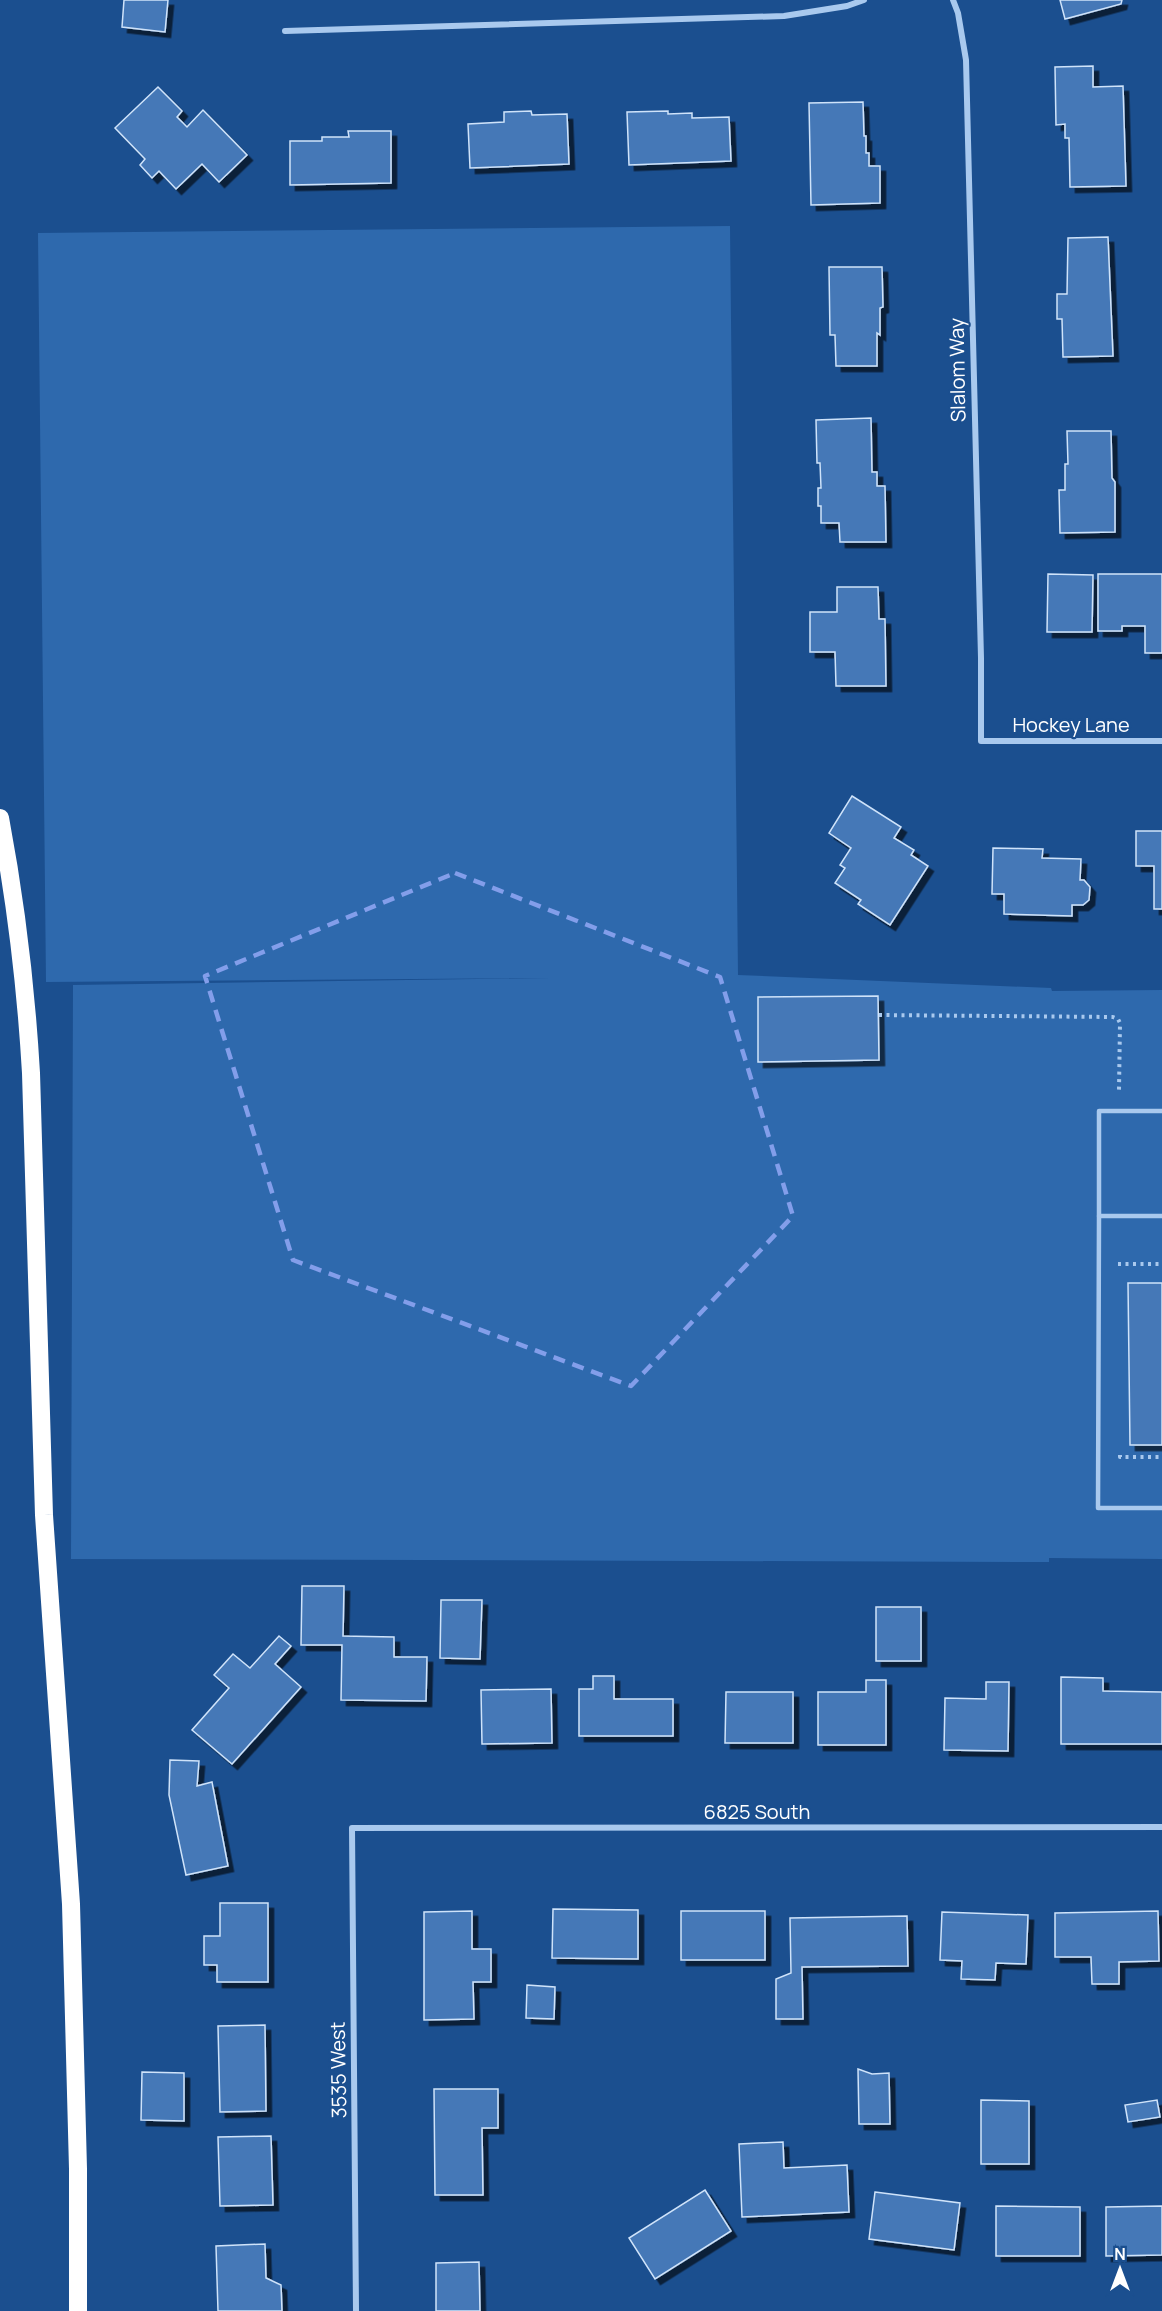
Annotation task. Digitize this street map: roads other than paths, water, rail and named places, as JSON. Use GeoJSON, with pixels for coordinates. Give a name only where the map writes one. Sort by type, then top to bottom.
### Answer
{"type":"FeatureCollection","features":[{"type":"Feature","properties":{"kind":"highway"},"geometry":{"type":"LineString","coordinates":[[0,818],[20,940],[31,1073],[44,1515],[71,1905],[78,2169],[78,2311]]}},
{"type":"Feature","properties":{"kind":"street"},"geometry":{"type":"LineString","coordinates":[[285,31],[784,16],[847,6],[864,0]]}},
{"type":"Feature","properties":{"kind":"street","name":"Slalom Way"},"geometry":{"type":"LineString","coordinates":[[953,0],[958,13],[966,60],[981,658],[981,741]]}},
{"type":"Feature","properties":{"kind":"street","name":"Hockey Lane"},"geometry":{"type":"LineString","coordinates":[[981,741],[1162,741]]}},
{"type":"Feature","properties":{"kind":"street","name":"6825 South"},"geometry":{"type":"LineString","coordinates":[[352,1828],[1162,1827]]}},
{"type":"Feature","properties":{"kind":"street","name":"3535 West"},"geometry":{"type":"LineString","coordinates":[[352,1828],[356,2311]]}},
{"type":"Feature","properties":{"kind":"lane"},"geometry":{"type":"LineString","coordinates":[[1162,1111],[1099,1111],[1098,1508],[1162,1508]]}},
{"type":"Feature","properties":{"kind":"lane"},"geometry":{"type":"LineString","coordinates":[[1099,1216],[1162,1216]]}}]}
